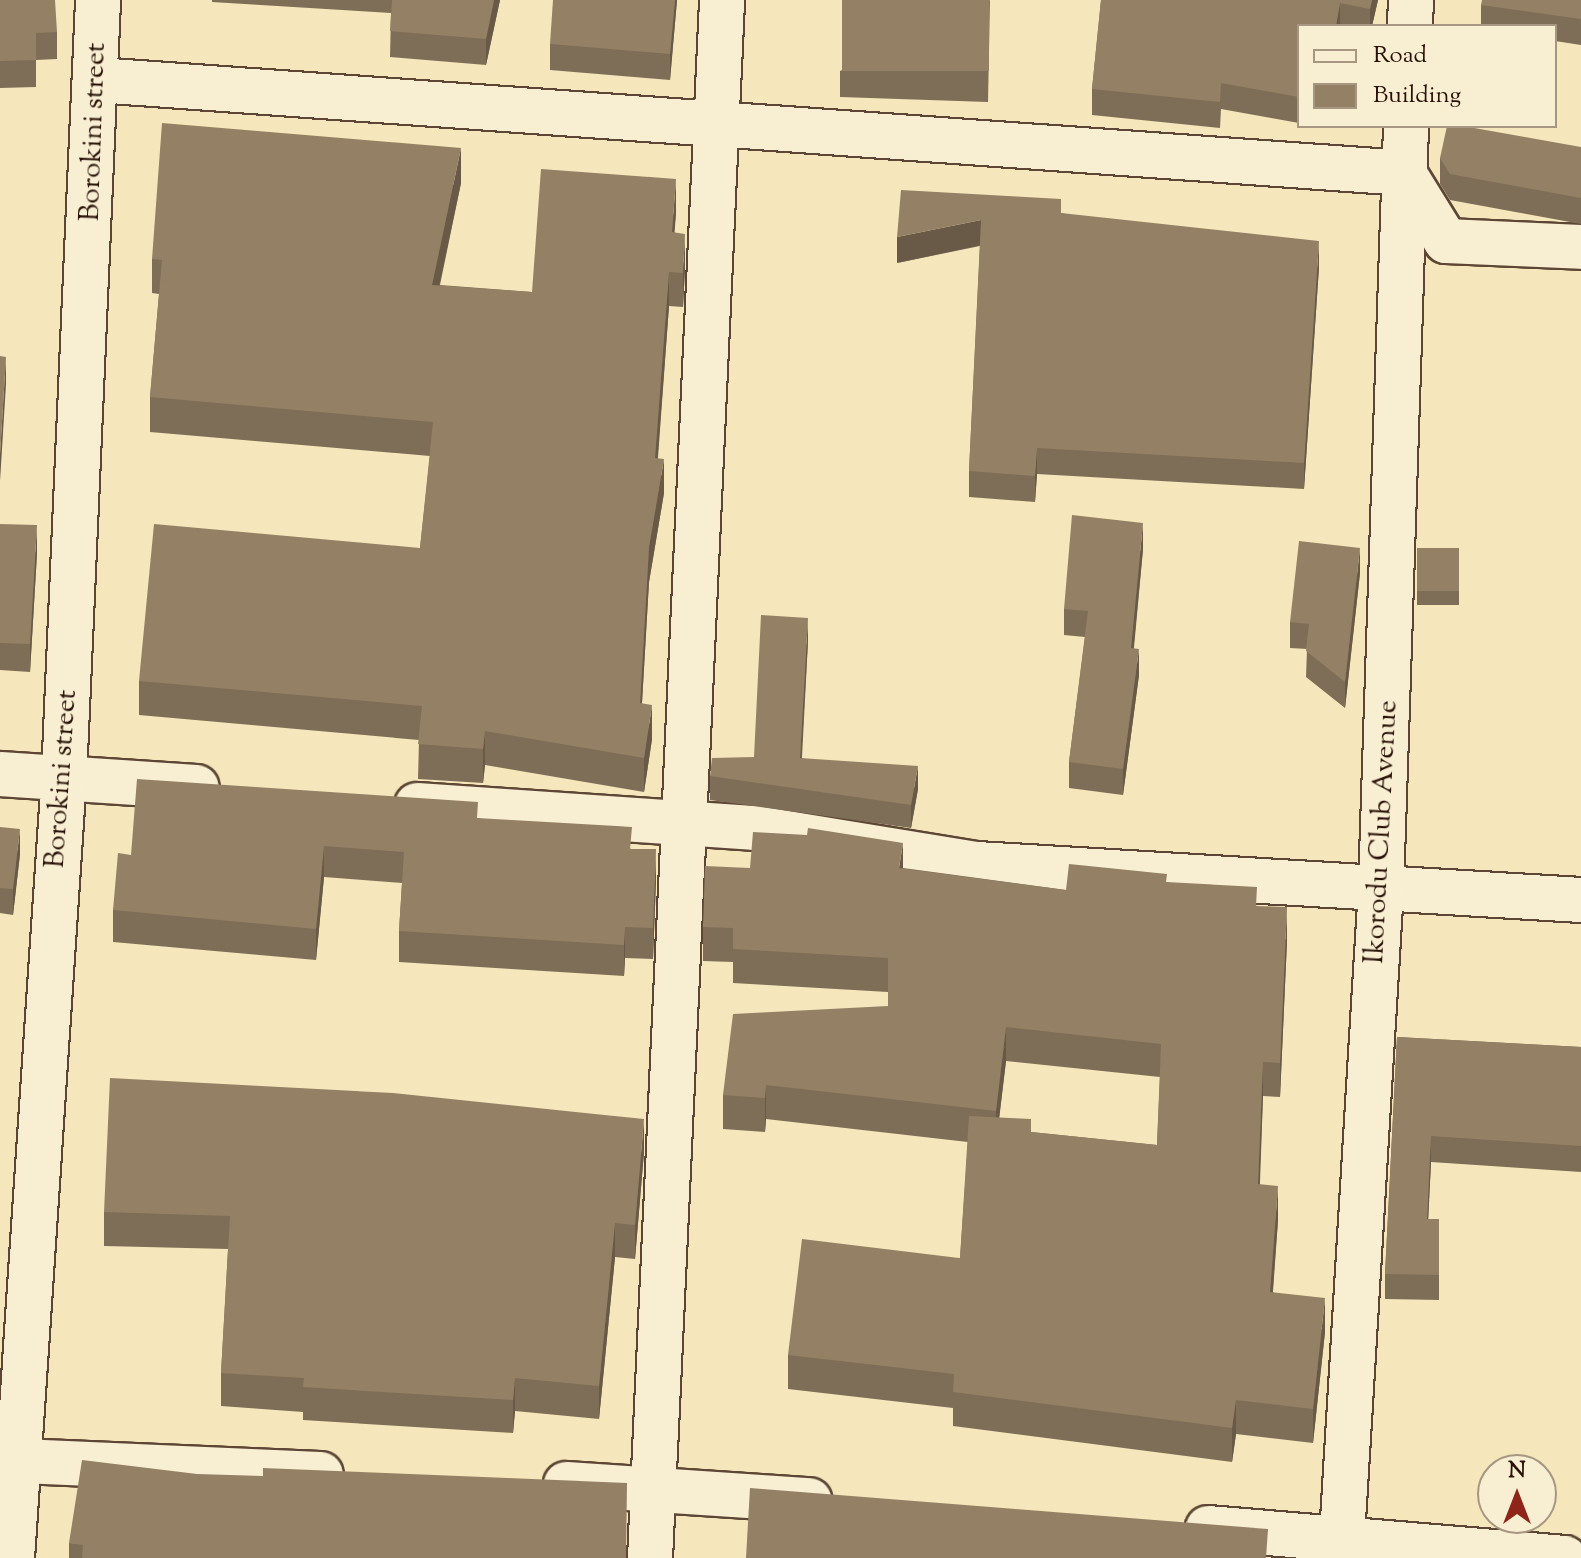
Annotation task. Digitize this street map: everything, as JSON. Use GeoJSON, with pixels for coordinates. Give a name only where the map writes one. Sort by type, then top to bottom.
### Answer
{"type":"FeatureCollection","features":[{"type":"Feature","properties":{"kind":"street","name":"Borokini street"},"geometry":{"type":"LineString","coordinates":[[12,1558],[9,1460],[64,777],[97,80],[98,0]]}},
{"type":"Feature","properties":{"kind":"street"},"geometry":{"type":"LineString","coordinates":[[650,1558],[722,0]]}},
{"type":"Feature","properties":{"kind":"street"},"geometry":{"type":"LineString","coordinates":[[1410,24],[1411,0]]}},
{"type":"Feature","properties":{"kind":"street"},"geometry":{"type":"LineString","coordinates":[[97,80],[715,128],[1404,173],[1446,241],[1581,247]]}},
{"type":"Feature","properties":{"kind":"street","name":"Ikorodu Club Avenue"},"geometry":{"type":"LineString","coordinates":[[1342,1537],[1381,888],[1406,128]]}},
{"type":"Feature","properties":{"kind":"street"},"geometry":{"type":"LineString","coordinates":[[0,774],[247,791]]}},
{"type":"Feature","properties":{"kind":"street"},"geometry":{"type":"LineString","coordinates":[[369,801],[785,832],[977,864],[1581,900]]}},
{"type":"Feature","properties":{"kind":"street"},"geometry":{"type":"LineString","coordinates":[[9,1460],[367,1476]]}},
{"type":"Feature","properties":{"kind":"street"},"geometry":{"type":"LineString","coordinates":[[525,1482],[854,1503]]}},
{"type":"Feature","properties":{"kind":"street"},"geometry":{"type":"LineString","coordinates":[[1168,1525],[1342,1537],[1565,1558]]}},
{"type":"Feature","properties":{"kind":"building"},"geometry":{"type":"Polygon","coordinates":[[[0,0],[55,0],[57,32],[36,33],[36,60],[0,61],[0,0]]]}},
{"type":"Feature","properties":{"kind":"building"},"geometry":{"type":"Polygon","coordinates":[[[392,0],[494,0],[486,39],[390,31],[392,0]]]}},
{"type":"Feature","properties":{"kind":"building"},"geometry":{"type":"Polygon","coordinates":[[[553,0],[675,0],[670,54],[550,44],[553,0]]]}},
{"type":"Feature","properties":{"kind":"building"},"geometry":{"type":"Polygon","coordinates":[[[842,0],[989,0],[989,71],[842,71],[842,0]]]}},
{"type":"Feature","properties":{"kind":"building"},"geometry":{"type":"Polygon","coordinates":[[[1101,0],[1372,0],[1370,9],[1340,3],[1336,24],[1297,24],[1297,97],[1221,83],[1220,102],[1092,89],[1101,0]]]}},
{"type":"Feature","properties":{"kind":"building"},"geometry":{"type":"Polygon","coordinates":[[[1482,0],[1581,0],[1581,19],[1481,5],[1482,0]]]}},
{"type":"Feature","properties":{"kind":"building"},"geometry":{"type":"Polygon","coordinates":[[[162,123],[461,148],[432,285],[532,292],[541,169],[676,179],[672,232],[685,234],[683,273],[669,272],[655,458],[664,459],[649,547],[640,703],[652,705],[644,758],[485,731],[483,749],[418,744],[422,706],[139,681],[154,524],[420,548],[433,422],[150,397],[162,260],[152,259],[162,123]]]}},
{"type":"Feature","properties":{"kind":"building"},"geometry":{"type":"Polygon","coordinates":[[[1447,128],[1474,128],[1581,147],[1581,198],[1450,174],[1440,158],[1447,128]]]}},
{"type":"Feature","properties":{"kind":"building"},"geometry":{"type":"Polygon","coordinates":[[[901,190],[1061,199],[1061,213],[1319,241],[1304,463],[1037,448],[1035,476],[969,471],[981,220],[897,237],[901,190]]]}},
{"type":"Feature","properties":{"kind":"building"},"geometry":{"type":"Polygon","coordinates":[[[0,356],[6,357],[0,454],[0,356]]]}},
{"type":"Feature","properties":{"kind":"building"},"geometry":{"type":"Polygon","coordinates":[[[1072,515],[1143,523],[1131,648],[1139,649],[1123,769],[1069,762],[1088,611],[1064,609],[1072,515]]]}},
{"type":"Feature","properties":{"kind":"building"},"geometry":{"type":"Polygon","coordinates":[[[0,524],[37,525],[30,644],[0,643],[0,524]]]}},
{"type":"Feature","properties":{"kind":"building"},"geometry":{"type":"Polygon","coordinates":[[[1299,541],[1360,548],[1345,682],[1306,651],[1309,624],[1290,622],[1299,541]]]}},
{"type":"Feature","properties":{"kind":"building"},"geometry":{"type":"Polygon","coordinates":[[[1417,548],[1459,548],[1459,591],[1417,591],[1417,548]]]}},
{"type":"Feature","properties":{"kind":"building"},"geometry":{"type":"Polygon","coordinates":[[[761,615],[808,618],[800,758],[918,766],[911,805],[710,776],[712,758],[754,757],[761,615]]]}},
{"type":"Feature","properties":{"kind":"building"},"geometry":{"type":"Polygon","coordinates":[[[137,779],[478,802],[477,818],[632,827],[630,849],[656,849],[653,928],[625,927],[624,945],[399,931],[404,852],[324,846],[316,929],[113,910],[118,853],[131,855],[137,779]]]}},
{"type":"Feature","properties":{"kind":"building"},"geometry":{"type":"Polygon","coordinates":[[[0,827],[20,829],[13,889],[0,888],[0,827]]]}},
{"type":"Feature","properties":{"kind":"building"},"geometry":{"type":"Polygon","coordinates":[[[808,828],[903,843],[899,868],[1066,890],[1069,864],[1167,874],[1166,882],[1257,887],[1256,906],[1287,907],[1280,1063],[1263,1062],[1258,1184],[1278,1186],[1270,1292],[1325,1298],[1313,1409],[1236,1400],[1232,1428],[953,1392],[954,1374],[788,1355],[802,1239],[960,1258],[969,1116],[1031,1119],[1031,1132],[1157,1145],[1161,1044],[1006,1027],[996,1111],[766,1085],[765,1098],[723,1095],[733,1014],[888,1006],[888,958],[733,949],[733,928],[703,927],[705,866],[750,868],[753,832],[807,835],[808,828]]]}},
{"type":"Feature","properties":{"kind":"building"},"geometry":{"type":"Polygon","coordinates":[[[1397,1037],[1581,1047],[1581,1146],[1431,1136],[1427,1219],[1439,1219],[1439,1275],[1385,1274],[1397,1037]]]}},
{"type":"Feature","properties":{"kind":"building"},"geometry":{"type":"Polygon","coordinates":[[[110,1078],[393,1093],[644,1119],[635,1225],[615,1223],[599,1386],[515,1378],[513,1400],[303,1387],[304,1378],[221,1373],[230,1216],[104,1212],[110,1078]]]}},
{"type":"Feature","properties":{"kind":"building"},"geometry":{"type":"Polygon","coordinates":[[[82,1460],[197,1474],[263,1476],[263,1468],[627,1483],[626,1558],[82,1558],[83,1545],[69,1543],[82,1460]]]}},
{"type":"Feature","properties":{"kind":"building"},"geometry":{"type":"Polygon","coordinates":[[[750,1488],[1268,1529],[1266,1558],[746,1558],[750,1488]]]}}]}
